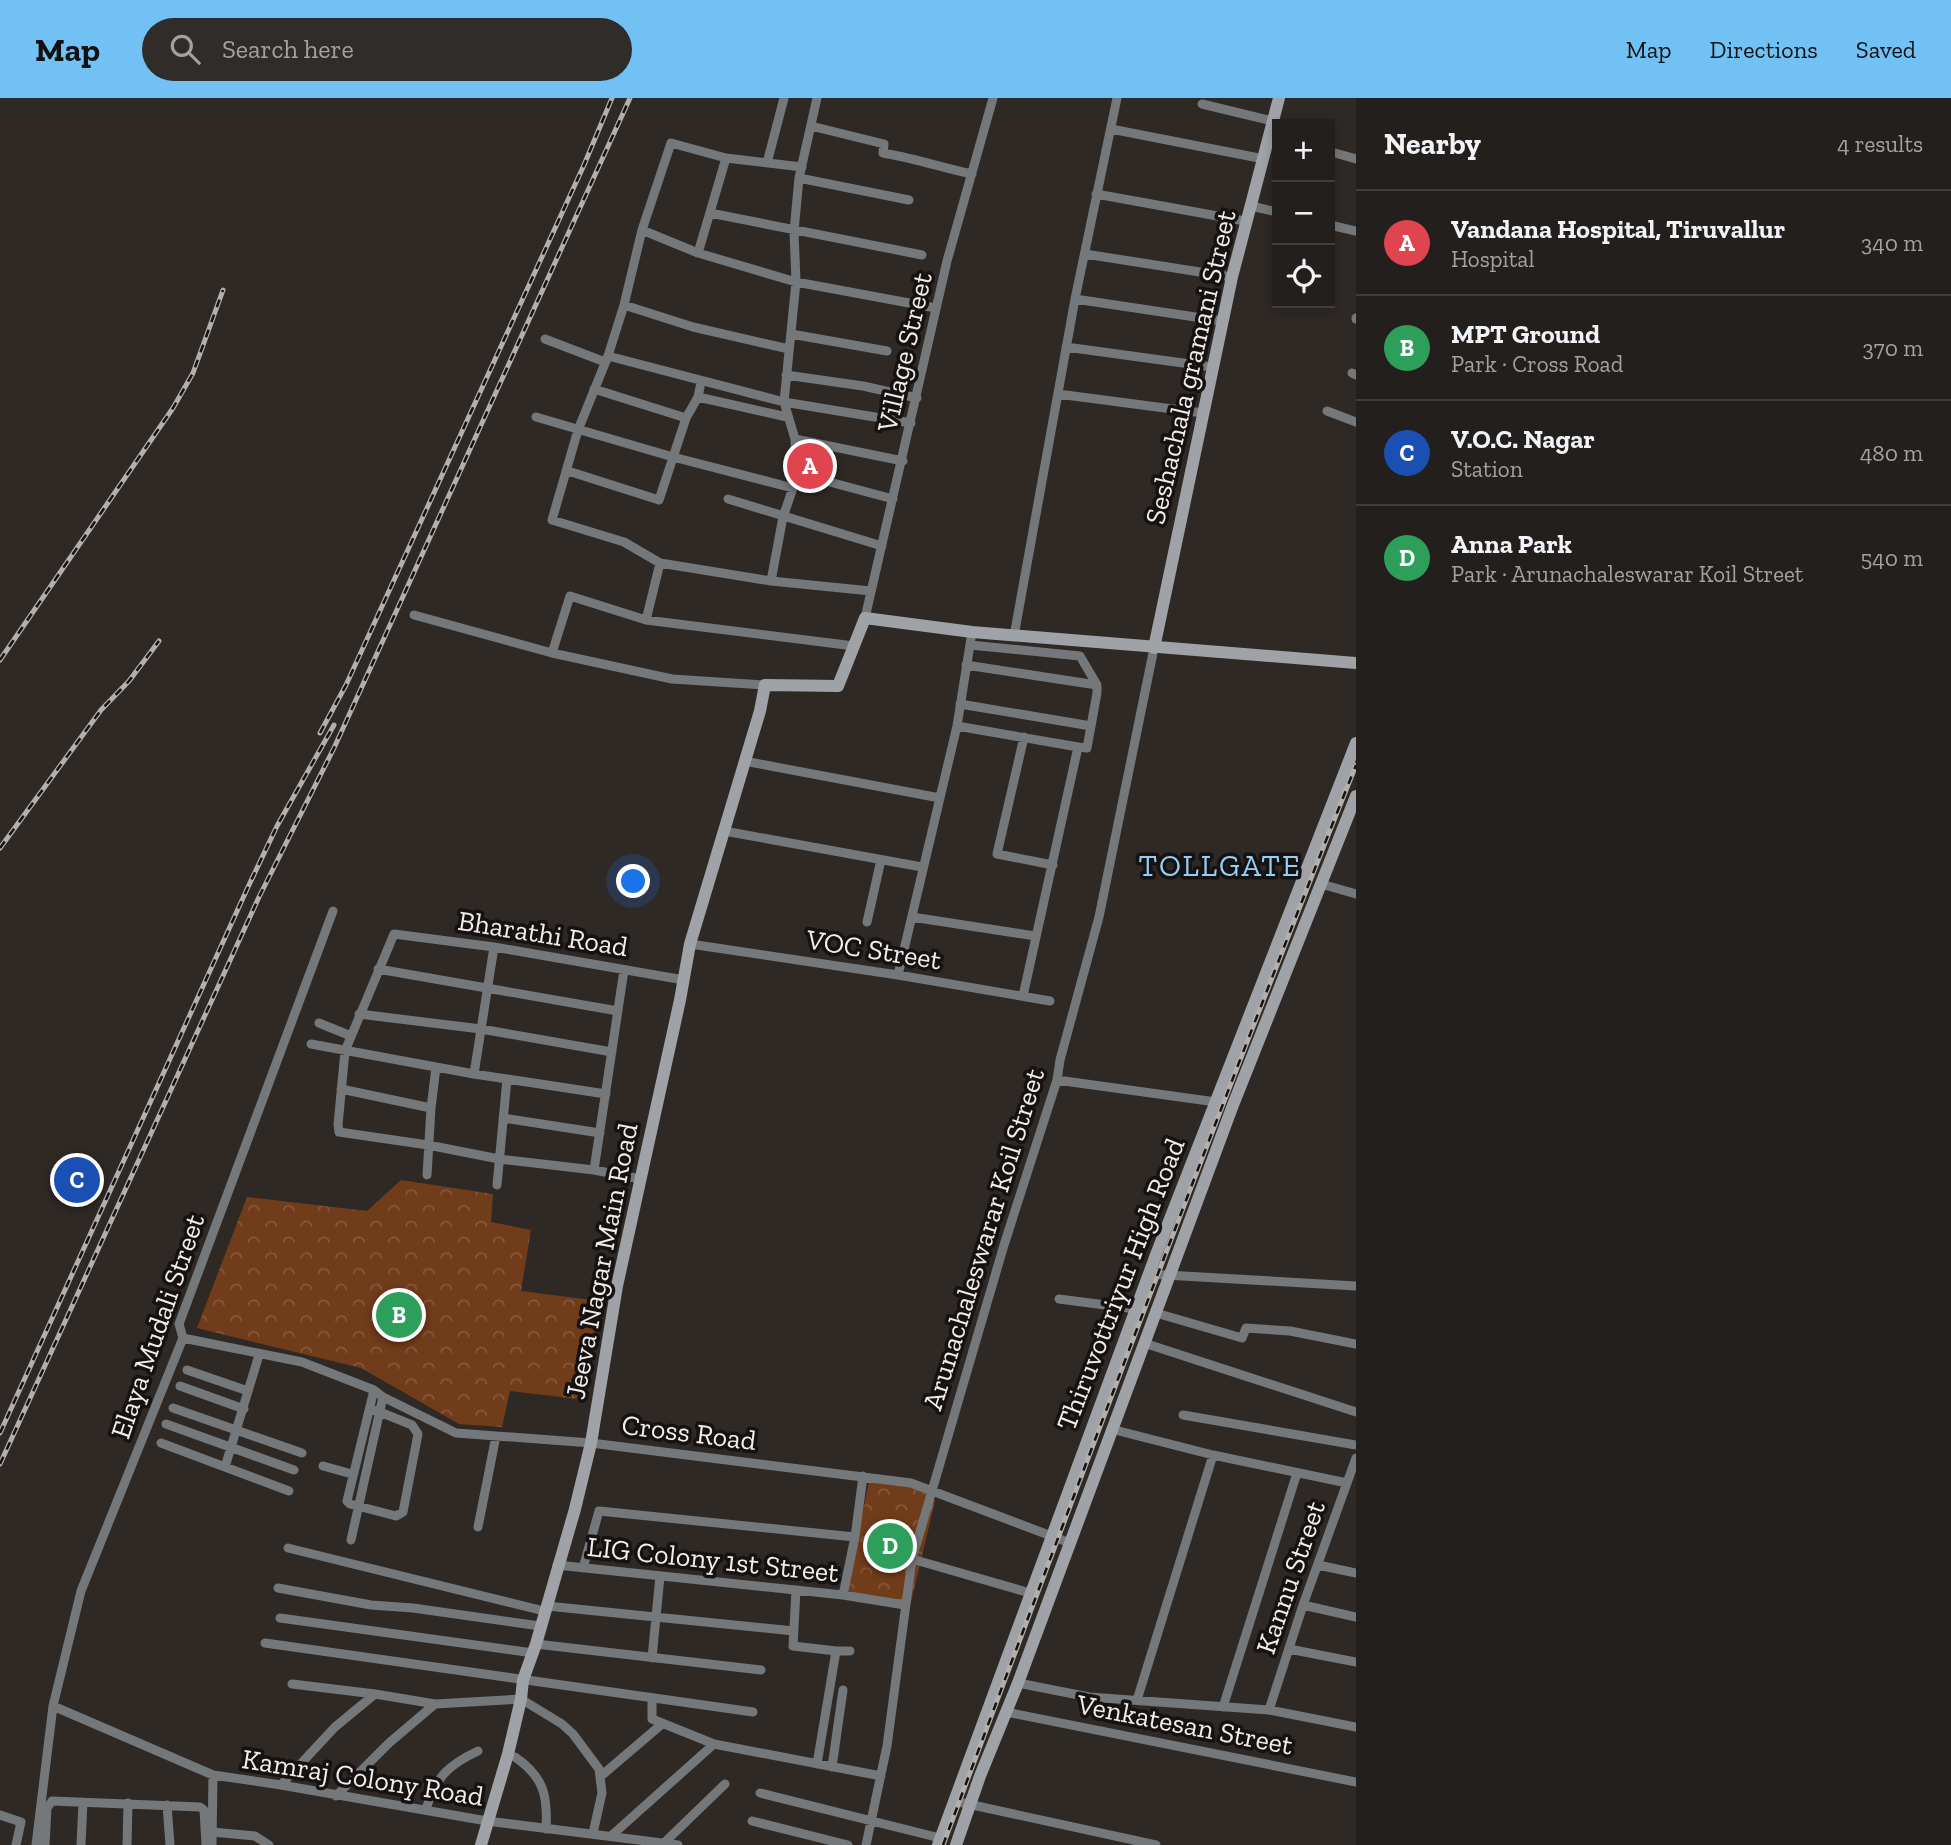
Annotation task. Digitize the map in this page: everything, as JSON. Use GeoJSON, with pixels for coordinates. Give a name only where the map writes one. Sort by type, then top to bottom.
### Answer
{"type":"FeatureCollection","features":[{"type":"Feature","properties":{"kind":"street"},"geometry":{"type":"LineString","coordinates":[[767,163],[784,98]]}},
{"type":"Feature","properties":{"kind":"street"},"geometry":{"type":"LineString","coordinates":[[771,581],[783,517],[796,473],[795,439],[784,402],[796,282],[794,231],[799,178],[817,98]]}},
{"type":"Feature","properties":{"kind":"street","name":"Village Street"},"geometry":{"type":"LineString","coordinates":[[865,618],[936,308],[993,98]]}},
{"type":"Feature","properties":{"kind":"street"},"geometry":{"type":"LineString","coordinates":[[1014,636],[1075,299],[1117,98]]}},
{"type":"Feature","properties":{"kind":"street","name":"Seshachala gramani Street"},"geometry":{"type":"LineString","coordinates":[[1274,119],[1279,98]]}},
{"type":"Feature","properties":{"kind":"street"},"geometry":{"type":"LineString","coordinates":[[1202,104],[1272,121]]}},
{"type":"Feature","properties":{"kind":"street","name":"Seshachala gramani Street"},"geometry":{"type":"LineString","coordinates":[[1154,648],[1222,321],[1245,221],[1272,125]]}},
{"type":"Feature","properties":{"kind":"street"},"geometry":{"type":"LineString","coordinates":[[811,126],[884,144],[883,153],[919,159],[932,166],[972,174]]}},
{"type":"Feature","properties":{"kind":"street"},"geometry":{"type":"LineString","coordinates":[[1111,129],[1264,159]]}},
{"type":"Feature","properties":{"kind":"street"},"geometry":{"type":"LineString","coordinates":[[802,167],[726,158],[671,144],[642,230],[624,305],[607,359],[578,430],[552,520],[624,542],[660,564],[771,581],[871,591]]}},
{"type":"Feature","properties":{"kind":"street"},"geometry":{"type":"LineString","coordinates":[[1335,153],[1356,159]]}},
{"type":"Feature","properties":{"kind":"street"},"geometry":{"type":"LineString","coordinates":[[698,253],[726,158]]}},
{"type":"Feature","properties":{"kind":"street"},"geometry":{"type":"LineString","coordinates":[[799,178],[909,200]]}},
{"type":"Feature","properties":{"kind":"street"},"geometry":{"type":"LineString","coordinates":[[1096,194],[1245,221]]}},
{"type":"Feature","properties":{"kind":"street"},"geometry":{"type":"LineString","coordinates":[[1251,206],[1272,211]]}},
{"type":"Feature","properties":{"kind":"street"},"geometry":{"type":"LineString","coordinates":[[710,213],[922,255]]}},
{"type":"Feature","properties":{"kind":"street"},"geometry":{"type":"LineString","coordinates":[[1335,226],[1356,231]]}},
{"type":"Feature","properties":{"kind":"street"},"geometry":{"type":"LineString","coordinates":[[642,230],[698,253],[796,282],[936,308]]}},
{"type":"Feature","properties":{"kind":"street"},"geometry":{"type":"LineString","coordinates":[[1085,254],[1232,277]]}},
{"type":"Feature","properties":{"kind":"street"},"geometry":{"type":"LineString","coordinates":[[1075,299],[1222,321]]}},
{"type":"Feature","properties":{"kind":"street"},"geometry":{"type":"LineString","coordinates":[[624,305],[693,327],[789,349]]}},
{"type":"Feature","properties":{"kind":"street"},"geometry":{"type":"LineString","coordinates":[[791,334],[887,351]]}},
{"type":"Feature","properties":{"kind":"street"},"geometry":{"type":"LineString","coordinates":[[545,339],[607,359],[784,402],[911,424]]}},
{"type":"Feature","properties":{"kind":"street"},"geometry":{"type":"LineString","coordinates":[[1066,347],[1212,367]]}},
{"type":"Feature","properties":{"kind":"street"},"geometry":{"type":"LineString","coordinates":[[786,375],[863,386],[917,398]]}},
{"type":"Feature","properties":{"kind":"street"},"geometry":{"type":"LineString","coordinates":[[568,471],[659,500],[686,418],[698,397],[701,382]]}},
{"type":"Feature","properties":{"kind":"street"},"geometry":{"type":"LineString","coordinates":[[594,389],[686,418]]}},
{"type":"Feature","properties":{"kind":"street"},"geometry":{"type":"LineString","coordinates":[[1058,394],[1203,413]]}},
{"type":"Feature","properties":{"kind":"street"},"geometry":{"type":"LineString","coordinates":[[698,397],[788,417]]}},
{"type":"Feature","properties":{"kind":"street"},"geometry":{"type":"LineString","coordinates":[[1327,411],[1356,422]]}},
{"type":"Feature","properties":{"kind":"street"},"geometry":{"type":"LineString","coordinates":[[537,417],[673,457],[793,488]]}},
{"type":"Feature","properties":{"kind":"street"},"geometry":{"type":"LineString","coordinates":[[795,439],[903,461]]}},
{"type":"Feature","properties":{"kind":"street"},"geometry":{"type":"LineString","coordinates":[[796,473],[893,499]]}},
{"type":"Feature","properties":{"kind":"street"},"geometry":{"type":"LineString","coordinates":[[728,499],[882,546]]}},
{"type":"Feature","properties":{"kind":"street"},"geometry":{"type":"LineString","coordinates":[[646,620],[660,564]]}},
{"type":"Feature","properties":{"kind":"street"},"geometry":{"type":"LineString","coordinates":[[552,653],[570,596],[646,620],[854,646]]}},
{"type":"Feature","properties":{"kind":"street"},"geometry":{"type":"LineString","coordinates":[[414,615],[552,653],[672,679],[838,686],[865,618],[971,639],[1080,656],[1097,685],[1087,748],[957,726]]}},
{"type":"Feature","properties":{"kind":"street"},"geometry":{"type":"LineString","coordinates":[[971,639],[1014,636],[1356,663]]}},
{"type":"Feature","properties":{"kind":"street"},"geometry":{"type":"LineString","coordinates":[[898,975],[957,726],[971,639]]}},
{"type":"Feature","properties":{"kind":"street","name":"Arunachaleswarar Koil Street"},"geometry":{"type":"LineString","coordinates":[[866,1845],[881,1776],[912,1559],[1004,1245],[1057,1080],[1099,917],[1154,648]]}},
{"type":"Feature","properties":{"kind":"street"},"geometry":{"type":"LineString","coordinates":[[966,665],[1097,685]]}},
{"type":"Feature","properties":{"kind":"street","name":"Jeeva Nagar Main Road"},"geometry":{"type":"LineString","coordinates":[[481,1845],[508,1754],[523,1680],[575,1509],[591,1443],[617,1286],[690,944],[760,711],[765,685]]}},
{"type":"Feature","properties":{"kind":"street"},"geometry":{"type":"LineString","coordinates":[[960,705],[1091,726]]}},
{"type":"Feature","properties":{"kind":"street"},"geometry":{"type":"LineString","coordinates":[[1024,737],[998,854],[1053,864]]}},
{"type":"Feature","properties":{"kind":"street","name":"Thiruvottriyur High Road"},"geometry":{"type":"LineString","coordinates":[[939,1841],[1149,1274],[1280,932],[1356,743]]}},
{"type":"Feature","properties":{"kind":"street"},"geometry":{"type":"LineString","coordinates":[[1023,996],[1078,747]]}},
{"type":"Feature","properties":{"kind":"street"},"geometry":{"type":"LineString","coordinates":[[744,761],[940,798]]}},
{"type":"Feature","properties":{"kind":"street","name":"Thiruvottriyur High Road"},"geometry":{"type":"LineString","coordinates":[[956,1845],[1233,1105],[1356,796]]}},
{"type":"Feature","properties":{"kind":"street"},"geometry":{"type":"LineString","coordinates":[[724,831],[922,867]]}},
{"type":"Feature","properties":{"kind":"street"},"geometry":{"type":"LineString","coordinates":[[867,922],[881,860]]}},
{"type":"Feature","properties":{"kind":"street"},"geometry":{"type":"LineString","coordinates":[[1321,884],[1356,894]]}},
{"type":"Feature","properties":{"kind":"street","name":"Elaya Mudali Street"},"geometry":{"type":"LineString","coordinates":[[36,1845],[53,1706],[81,1591],[183,1338],[179,1324],[332,911]]}},
{"type":"Feature","properties":{"kind":"street"},"geometry":{"type":"LineString","coordinates":[[912,917],[1035,936]]}},
{"type":"Feature","properties":{"kind":"street","name":"Bharathi Road"},"geometry":{"type":"LineString","coordinates":[[378,969],[394,934],[494,947],[684,980]]}},
{"type":"Feature","properties":{"kind":"street","name":"VOC Street"},"geometry":{"type":"LineString","coordinates":[[690,944],[1050,1001]]}},
{"type":"Feature","properties":{"kind":"street"},"geometry":{"type":"LineString","coordinates":[[474,1074],[494,947]]}},
{"type":"Feature","properties":{"kind":"street"},"geometry":{"type":"LineString","coordinates":[[618,1011],[378,969],[345,1051],[338,1125],[339,1132],[641,1179]]}},
{"type":"Feature","properties":{"kind":"street"},"geometry":{"type":"LineString","coordinates":[[594,1170],[624,970]]}},
{"type":"Feature","properties":{"kind":"street"},"geometry":{"type":"LineString","coordinates":[[359,1014],[481,1029],[612,1052]]}},
{"type":"Feature","properties":{"kind":"street"},"geometry":{"type":"LineString","coordinates":[[319,1023],[351,1036]]}},
{"type":"Feature","properties":{"kind":"street"},"geometry":{"type":"LineString","coordinates":[[311,1044],[474,1074],[606,1094]]}},
{"type":"Feature","properties":{"kind":"street"},"geometry":{"type":"LineString","coordinates":[[427,1175],[436,1067]]}},
{"type":"Feature","properties":{"kind":"street"},"geometry":{"type":"LineString","coordinates":[[497,1185],[507,1079]]}},
{"type":"Feature","properties":{"kind":"street"},"geometry":{"type":"LineString","coordinates":[[1057,1080],[1216,1102]]}},
{"type":"Feature","properties":{"kind":"street"},"geometry":{"type":"LineString","coordinates":[[341,1089],[431,1108]]}},
{"type":"Feature","properties":{"kind":"street"},"geometry":{"type":"LineString","coordinates":[[503,1118],[600,1133]]}},
{"type":"Feature","properties":{"kind":"street"},"geometry":{"type":"LineString","coordinates":[[1149,1274],[1356,1286]]}},
{"type":"Feature","properties":{"kind":"street"},"geometry":{"type":"LineString","coordinates":[[1059,1299],[1136,1309]]}},
{"type":"Feature","properties":{"kind":"street"},"geometry":{"type":"LineString","coordinates":[[1156,1313],[1242,1338],[1246,1328],[1290,1331],[1356,1344]]}},
{"type":"Feature","properties":{"kind":"street","name":"Cross Road"},"geometry":{"type":"LineString","coordinates":[[183,1338],[302,1362],[374,1390],[456,1433],[591,1443],[918,1485],[1070,1543]]}},
{"type":"Feature","properties":{"kind":"street"},"geometry":{"type":"LineString","coordinates":[[1144,1343],[1356,1412]]}},
{"type":"Feature","properties":{"kind":"street"},"geometry":{"type":"LineString","coordinates":[[225,1467],[259,1355]]}},
{"type":"Feature","properties":{"kind":"street"},"geometry":{"type":"LineString","coordinates":[[187,1370],[248,1391]]}},
{"type":"Feature","properties":{"kind":"street"},"geometry":{"type":"LineString","coordinates":[[180,1386],[244,1409]]}},
{"type":"Feature","properties":{"kind":"street"},"geometry":{"type":"LineString","coordinates":[[351,1540],[374,1410],[374,1390]]}},
{"type":"Feature","properties":{"kind":"street"},"geometry":{"type":"LineString","coordinates":[[374,1410],[412,1425],[418,1434],[403,1512],[396,1516],[347,1501],[352,1474],[374,1410],[383,1397]]}},
{"type":"Feature","properties":{"kind":"street"},"geometry":{"type":"LineString","coordinates":[[173,1408],[302,1453]]}},
{"type":"Feature","properties":{"kind":"street"},"geometry":{"type":"LineString","coordinates":[[1183,1415],[1356,1445]]}},
{"type":"Feature","properties":{"kind":"street"},"geometry":{"type":"LineString","coordinates":[[166,1424],[294,1471]]}},
{"type":"Feature","properties":{"kind":"street"},"geometry":{"type":"LineString","coordinates":[[1111,1429],[1213,1455],[1347,1483]]}},
{"type":"Feature","properties":{"kind":"street"},"geometry":{"type":"LineString","coordinates":[[478,1527],[496,1436]]}},
{"type":"Feature","properties":{"kind":"street"},"geometry":{"type":"LineString","coordinates":[[161,1443],[289,1490]]}},
{"type":"Feature","properties":{"kind":"street"},"geometry":{"type":"LineString","coordinates":[[1137,1700],[1213,1455]]}},
{"type":"Feature","properties":{"kind":"street","name":"Kannu Street"},"geometry":{"type":"LineString","coordinates":[[1269,1710],[1303,1605],[1356,1458]]}},
{"type":"Feature","properties":{"kind":"street"},"geometry":{"type":"LineString","coordinates":[[323,1466],[352,1474]]}},
{"type":"Feature","properties":{"kind":"street"},"geometry":{"type":"LineString","coordinates":[[1223,1707],[1297,1473]]}},
{"type":"Feature","properties":{"kind":"street"},"geometry":{"type":"LineString","coordinates":[[844,1595],[863,1476]]}},
{"type":"Feature","properties":{"kind":"street"},"geometry":{"type":"LineString","coordinates":[[918,1485],[936,1476]]}},
{"type":"Feature","properties":{"kind":"street"},"geometry":{"type":"LineString","coordinates":[[583,1568],[599,1511],[855,1537]]}},
{"type":"Feature","properties":{"kind":"street"},"geometry":{"type":"LineString","coordinates":[[288,1548],[545,1609],[794,1630]]}},
{"type":"Feature","properties":{"kind":"street"},"geometry":{"type":"LineString","coordinates":[[912,1559],[1030,1593]]}},
{"type":"Feature","properties":{"kind":"street","name":"LIG Colony 1st Street"},"geometry":{"type":"LineString","coordinates":[[557,1565],[844,1595],[905,1605]]}},
{"type":"Feature","properties":{"kind":"street"},"geometry":{"type":"LineString","coordinates":[[1318,1565],[1356,1573]]}},
{"type":"Feature","properties":{"kind":"street"},"geometry":{"type":"LineString","coordinates":[[652,1658],[660,1576]]}},
{"type":"Feature","properties":{"kind":"street"},"geometry":{"type":"LineString","coordinates":[[278,1588],[371,1605],[413,1608],[540,1626]]}},
{"type":"Feature","properties":{"kind":"street"},"geometry":{"type":"LineString","coordinates":[[796,1590],[793,1646],[850,1651]]}},
{"type":"Feature","properties":{"kind":"street"},"geometry":{"type":"LineString","coordinates":[[1303,1605],[1356,1617]]}},
{"type":"Feature","properties":{"kind":"street"},"geometry":{"type":"LineString","coordinates":[[280,1618],[534,1649],[761,1670]]}},
{"type":"Feature","properties":{"kind":"street"},"geometry":{"type":"LineString","coordinates":[[264,1643],[753,1712]]}},
{"type":"Feature","properties":{"kind":"street"},"geometry":{"type":"LineString","coordinates":[[1289,1649],[1356,1662]]}},
{"type":"Feature","properties":{"kind":"street"},"geometry":{"type":"LineString","coordinates":[[817,1764],[836,1651]]}},
{"type":"Feature","properties":{"kind":"street"},"geometry":{"type":"LineString","coordinates":[[1018,1683],[1089,1697],[1269,1710],[1356,1727]]}},
{"type":"Feature","properties":{"kind":"street"},"geometry":{"type":"LineString","coordinates":[[292,1684],[435,1704],[521,1699],[562,1724],[573,1734],[599,1769],[602,1793],[593,1833]]}},
{"type":"Feature","properties":{"kind":"street"},"geometry":{"type":"LineString","coordinates":[[832,1767],[843,1690]]}},
{"type":"Feature","properties":{"kind":"street"},"geometry":{"type":"LineString","coordinates":[[281,1785],[335,1727],[374,1694]]}},
{"type":"Feature","properties":{"kind":"street"},"geometry":{"type":"LineString","coordinates":[[652,1698],[652,1719],[714,1744],[881,1776]]}},
{"type":"Feature","properties":{"kind":"street"},"geometry":{"type":"LineString","coordinates":[[336,1796],[389,1743],[435,1704]]}},
{"type":"Feature","properties":{"kind":"street","name":"Kamraj Colony Road"},"geometry":{"type":"LineString","coordinates":[[53,1706],[213,1775],[487,1821],[678,1845]]}},
{"type":"Feature","properties":{"kind":"street","name":"Venkatesan Street"},"geometry":{"type":"LineString","coordinates":[[1006,1712],[1356,1782]]}},
{"type":"Feature","properties":{"kind":"street"},"geometry":{"type":"LineString","coordinates":[[601,1776],[663,1724]]}},
{"type":"Feature","properties":{"kind":"street"},"geometry":{"type":"LineString","coordinates":[[611,1836],[714,1744]]}},
{"type":"Feature","properties":{"kind":"street"},"geometry":{"type":"LineString","coordinates":[[426,1809],[439,1778],[456,1761],[478,1752]]}},
{"type":"Feature","properties":{"kind":"street"},"geometry":{"type":"LineString","coordinates":[[515,1757],[541,1781],[547,1806],[546,1829]]}},
{"type":"Feature","properties":{"kind":"street"},"geometry":{"type":"LineString","coordinates":[[212,1845],[213,1775]]}},
{"type":"Feature","properties":{"kind":"street"},"geometry":{"type":"LineString","coordinates":[[664,1843],[725,1784]]}},
{"type":"Feature","properties":{"kind":"street"},"geometry":{"type":"LineString","coordinates":[[760,1793],[872,1820],[939,1841]]}},
{"type":"Feature","properties":{"kind":"street"},"geometry":{"type":"LineString","coordinates":[[954,1801],[1156,1845]]}},
{"type":"Feature","properties":{"kind":"street"},"geometry":{"type":"LineString","coordinates":[[44,1845],[47,1808],[50,1802],[167,1804],[202,1808],[206,1845]]}},
{"type":"Feature","properties":{"kind":"street"},"geometry":{"type":"LineString","coordinates":[[81,1845],[83,1802]]}},
{"type":"Feature","properties":{"kind":"street"},"geometry":{"type":"LineString","coordinates":[[127,1845],[128,1803]]}},
{"type":"Feature","properties":{"kind":"street"},"geometry":{"type":"LineString","coordinates":[[167,1804],[170,1845]]}},
{"type":"Feature","properties":{"kind":"street"},"geometry":{"type":"LineString","coordinates":[[0,1815],[21,1822],[16,1845]]}},
{"type":"Feature","properties":{"kind":"street"},"geometry":{"type":"LineString","coordinates":[[752,1822],[848,1845]]}},
{"type":"Feature","properties":{"kind":"street"},"geometry":{"type":"LineString","coordinates":[[212,1832],[255,1836],[269,1845]]}},
{"type":"Feature","properties":{"kind":"green space"},"geometry":{"type":"Polygon","coordinates":[[[401,1180],[493,1194],[491,1222],[531,1230],[521,1291],[599,1301],[586,1400],[510,1391],[502,1427],[459,1424],[361,1368],[197,1328],[247,1197],[367,1211],[401,1180]]]}},
{"type":"Feature","properties":{"kind":"green space"},"geometry":{"type":"Polygon","coordinates":[[[869,1481],[922,1487],[935,1501],[911,1602],[847,1592],[869,1481]]]}},
{"type":"Feature","properties":{"kind":"railway"},"geometry":{"type":"LineString","coordinates":[[320,733],[346,685],[584,165],[612,98]]}},
{"type":"Feature","properties":{"kind":"railway"},"geometry":{"type":"LineString","coordinates":[[0,1464],[259,897],[334,748],[630,98]]}},
{"type":"Feature","properties":{"kind":"railway"},"geometry":{"type":"LineString","coordinates":[[0,660],[173,408],[193,373],[223,290]]}},
{"type":"Feature","properties":{"kind":"railway"},"geometry":{"type":"LineString","coordinates":[[0,848],[101,710],[129,681],[159,641]]}},
{"type":"Feature","properties":{"kind":"railway"},"geometry":{"type":"LineString","coordinates":[[0,1433],[248,887],[277,826],[334,725]]}},
{"type":"Feature","properties":{"kind":"railway"},"geometry":{"type":"LineString","coordinates":[[943,1845],[1198,1169],[1356,765]]}},
{"type":"Feature","properties":{"kind":"place","name":"Vandana Hospital, Tiruvallur"},"geometry":{"type":"Point","coordinates":[810,466]}},
{"type":"Feature","properties":{"kind":"place","name":"V.O.C. Nagar"},"geometry":{"type":"Point","coordinates":[77,1180]}},
{"type":"Feature","properties":{"kind":"place","name":"MPT Ground"},"geometry":{"type":"Point","coordinates":[399,1315]}},
{"type":"Feature","properties":{"kind":"place","name":"Anna Park"},"geometry":{"type":"Point","coordinates":[890,1546]}},
{"type":"Feature","properties":{"kind":"district","name":"TOLLGATE"},"geometry":{"type":"Point","coordinates":[1220,866]}}]}
